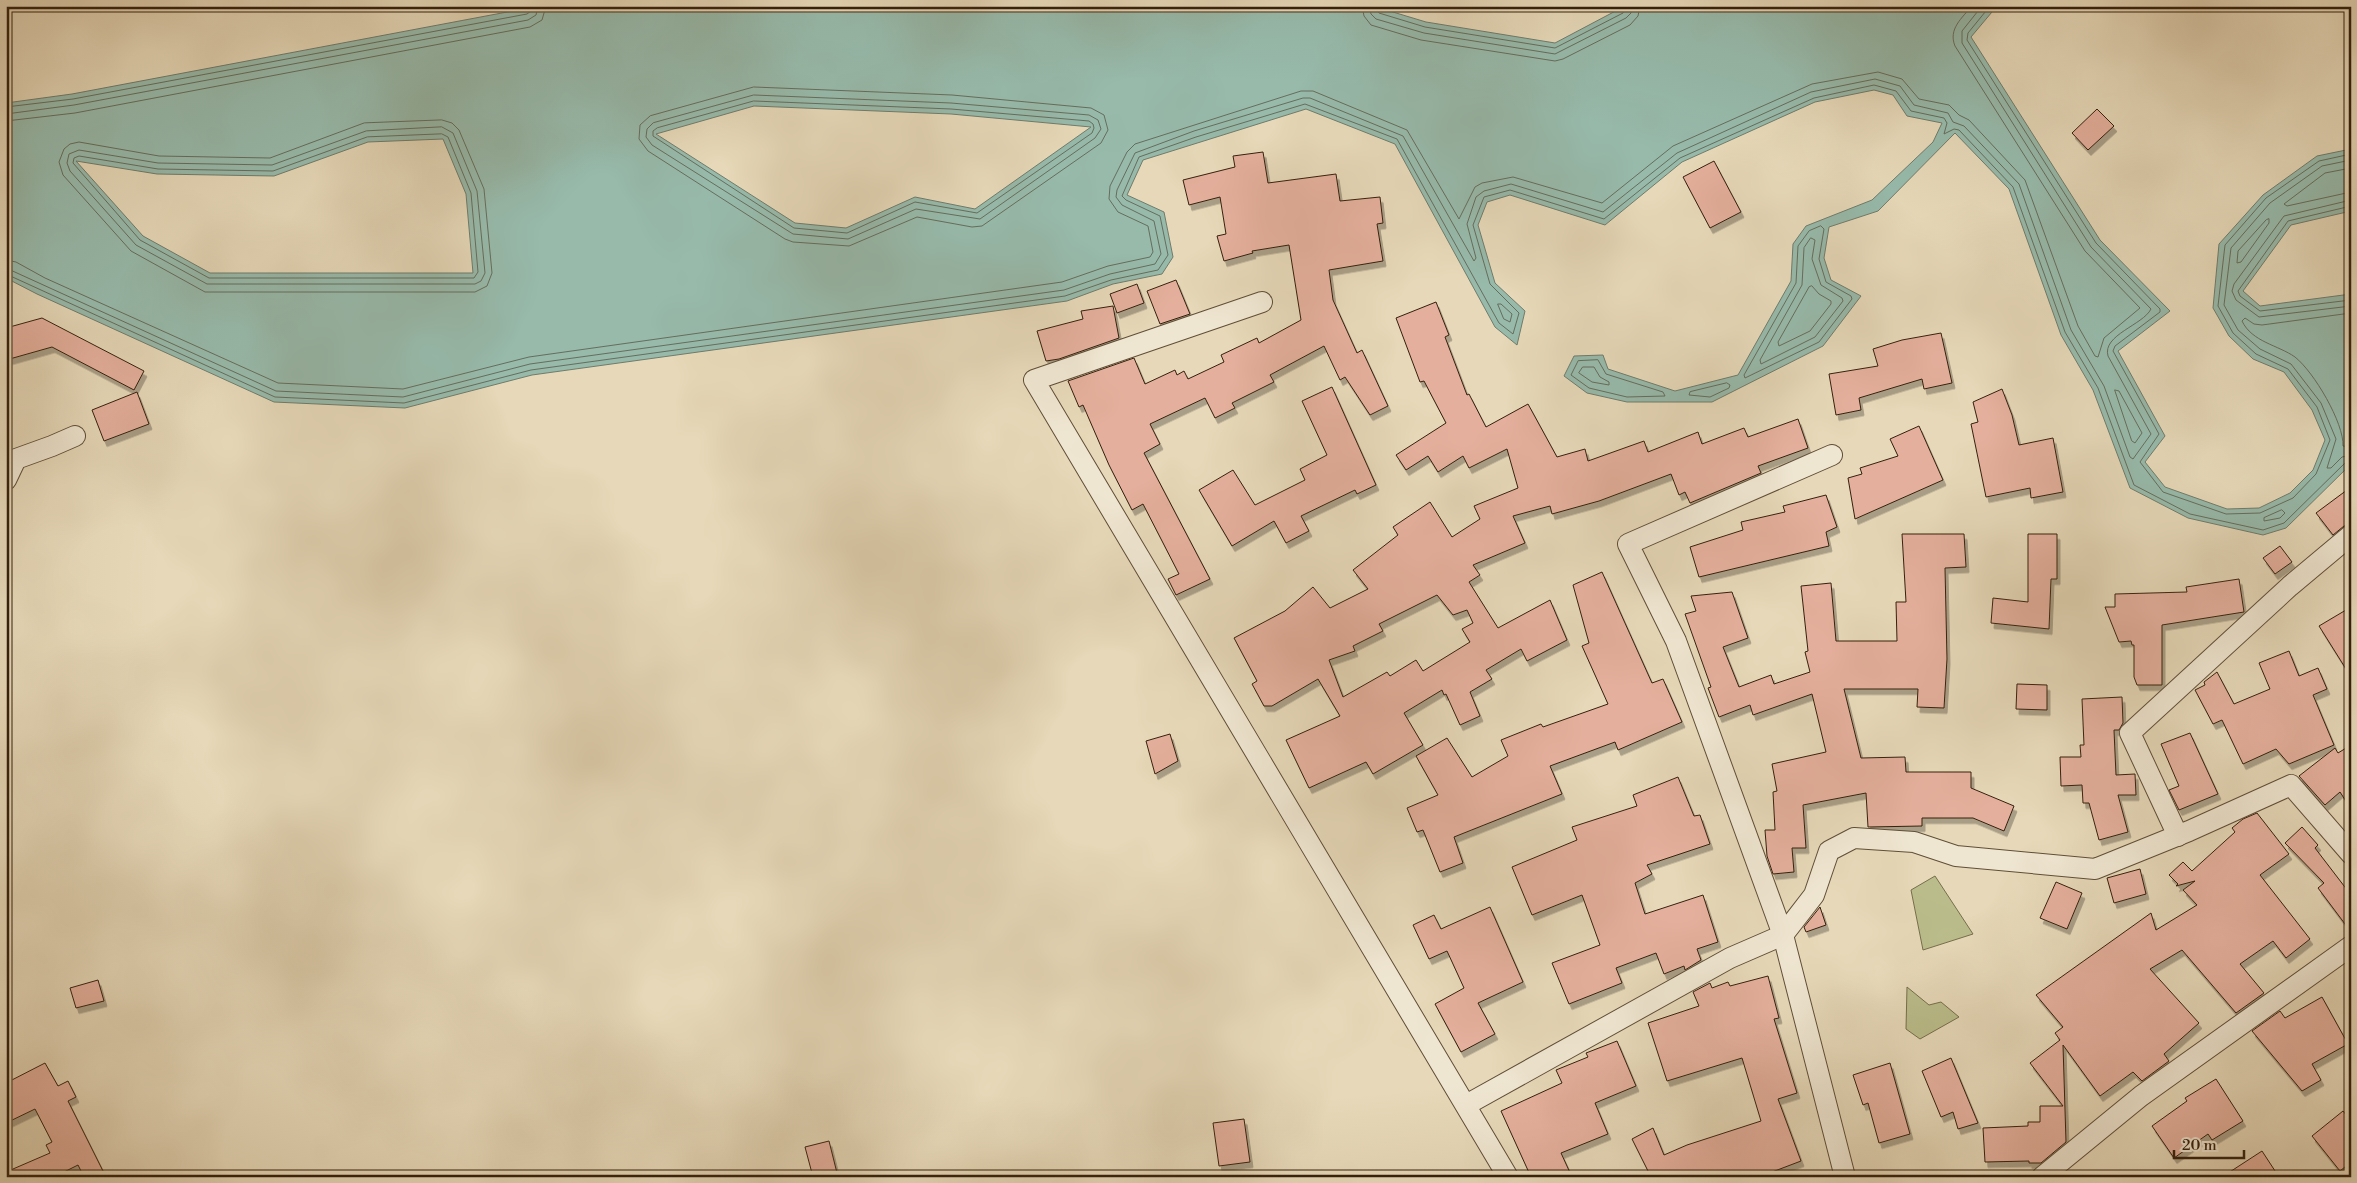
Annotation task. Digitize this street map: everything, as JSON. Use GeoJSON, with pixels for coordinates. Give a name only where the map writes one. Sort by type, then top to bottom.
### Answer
{"type":"FeatureCollection","features":[{"type":"Feature","properties":{"kind":"street"},"geometry":{"type":"LineString","coordinates":[[1262,302],[1034,380],[1508,1177]]}},
{"type":"Feature","properties":{"kind":"street"},"geometry":{"type":"LineString","coordinates":[[6,480],[16,458],[75,436]]}},
{"type":"Feature","properties":{"kind":"street"},"geometry":{"type":"LineString","coordinates":[[1832,455],[1628,544],[1676,641],[1783,935],[1844,1177]]}},
{"type":"Feature","properties":{"kind":"street"},"geometry":{"type":"LineString","coordinates":[[2178,836],[2130,732],[2290,586],[2351,535]]}},
{"type":"Feature","properties":{"kind":"street"},"geometry":{"type":"LineString","coordinates":[[1466,1105],[1730,958],[1783,935],[1814,895],[1829,852],[1854,838],[1914,842],[1956,856],[2095,869],[2178,836],[2291,785],[2348,846]]}},
{"type":"Feature","properties":{"kind":"street"},"geometry":{"type":"LineString","coordinates":[[2042,1177],[2141,1096],[2351,946]]}},
{"type":"Feature","properties":{"kind":"green space"},"geometry":{"type":"Polygon","coordinates":[[[1935,876],[1973,934],[1923,950],[1911,890],[1935,876]]]}},
{"type":"Feature","properties":{"kind":"green space"},"geometry":{"type":"Polygon","coordinates":[[[1907,987],[1929,1005],[1941,1002],[1959,1017],[1920,1039],[1906,1029],[1907,987]]]}},
{"type":"Feature","properties":{"kind":"water"},"geometry":{"type":"Polygon","coordinates":[[[539,6],[1373,6],[1426,22],[1555,43],[1625,6],[1997,6],[1971,37],[2100,240],[2170,311],[2118,351],[2165,436],[2145,462],[2165,487],[2227,509],[2259,508],[2290,493],[2313,470],[2325,440],[2312,410],[2284,372],[2253,359],[2229,336],[2213,308],[2219,244],[2263,195],[2317,156],[2351,149],[2351,211],[2291,225],[2243,291],[2260,306],[2351,294],[2351,454],[2349,466],[2286,528],[2263,535],[2188,518],[2130,488],[2093,390],[2061,335],[2009,189],[1955,133],[1878,211],[1829,227],[1824,258],[1831,280],[1861,296],[1823,346],[1712,402],[1627,402],[1587,393],[1564,376],[1574,356],[1603,355],[1608,369],[1675,391],[1738,375],[1791,281],[1793,244],[1806,226],[1872,200],[1933,142],[1942,123],[1907,116],[1893,95],[1874,90],[1815,102],[1682,162],[1605,225],[1510,195],[1487,202],[1478,225],[1495,283],[1525,311],[1517,345],[1495,327],[1395,144],[1306,109],[1143,160],[1127,195],[1164,212],[1173,257],[1162,274],[1113,284],[1067,301],[532,375],[405,408],[274,402],[37,294],[6,278],[6,103],[72,94],[539,6]],[[754,106],[656,134],[795,223],[846,228],[915,197],[975,209],[1091,127],[951,114],[754,106]],[[443,139],[368,142],[274,176],[157,174],[76,161],[143,236],[210,273],[473,273],[466,194],[443,139]]]}},
{"type":"Feature","properties":{"kind":"building"},"geometry":{"type":"Polygon","coordinates":[[[2097,109],[2114,126],[2088,150],[2072,133],[2097,109]]]}},
{"type":"Feature","properties":{"kind":"building"},"geometry":{"type":"Polygon","coordinates":[[[1263,152],[1268,183],[1336,174],[1340,201],[1380,197],[1383,223],[1377,224],[1383,261],[1329,270],[1333,300],[1357,353],[1362,350],[1388,406],[1370,415],[1345,377],[1340,380],[1324,346],[1270,375],[1274,382],[1232,403],[1235,408],[1215,418],[1205,398],[1150,424],[1160,444],[1144,453],[1210,579],[1176,595],[1168,579],[1179,574],[1143,504],[1132,510],[1109,465],[1083,405],[1079,407],[1068,381],[1134,358],[1145,384],[1175,370],[1177,375],[1184,371],[1188,379],[1224,362],[1221,355],[1257,338],[1259,343],[1301,320],[1289,245],[1252,251],[1253,253],[1224,261],[1217,236],[1226,234],[1220,197],[1189,205],[1183,180],[1235,167],[1233,156],[1263,152]]]}},
{"type":"Feature","properties":{"kind":"building"},"geometry":{"type":"Polygon","coordinates":[[[1714,161],[1741,212],[1710,228],[1683,177],[1714,161]]]}},
{"type":"Feature","properties":{"kind":"building"},"geometry":{"type":"Polygon","coordinates":[[[1176,280],[1190,314],[1160,324],[1147,291],[1176,280]]]}},
{"type":"Feature","properties":{"kind":"building"},"geometry":{"type":"Polygon","coordinates":[[[1137,284],[1144,303],[1117,313],[1110,294],[1137,284]]]}},
{"type":"Feature","properties":{"kind":"building"},"geometry":{"type":"Polygon","coordinates":[[[1436,302],[1449,335],[1445,337],[1467,395],[1469,394],[1486,427],[1528,404],[1557,457],[1585,449],[1588,461],[1644,441],[1648,452],[1698,432],[1702,444],[1744,428],[1748,437],[1798,419],[1808,448],[1758,466],[1761,473],[1690,503],[1685,492],[1679,495],[1671,474],[1599,501],[1552,514],[1550,506],[1513,516],[1525,543],[1473,565],[1480,575],[1469,582],[1498,628],[1550,600],[1567,640],[1527,661],[1521,649],[1486,670],[1492,679],[1470,692],[1480,716],[1460,725],[1446,694],[1444,695],[1442,690],[1404,713],[1423,745],[1373,774],[1366,762],[1309,788],[1286,740],[1340,716],[1318,679],[1272,706],[1264,706],[1252,684],[1257,681],[1234,638],[1285,611],[1313,587],[1330,608],[1368,589],[1353,570],[1398,535],[1393,527],[1430,502],[1452,537],[1480,519],[1474,506],[1518,488],[1507,449],[1469,468],[1463,456],[1438,472],[1428,456],[1406,470],[1396,455],[1446,423],[1424,381],[1420,382],[1396,318],[1436,302]],[[1437,595],[1379,624],[1383,631],[1353,646],[1355,651],[1329,660],[1343,697],[1387,672],[1390,676],[1416,660],[1423,671],[1470,642],[1462,629],[1473,623],[1467,610],[1453,615],[1437,595]]]}},
{"type":"Feature","properties":{"kind":"building"},"geometry":{"type":"Polygon","coordinates":[[[1113,306],[1119,338],[1059,359],[1046,361],[1037,331],[1083,319],[1081,311],[1113,306]]]}},
{"type":"Feature","properties":{"kind":"building"},"geometry":{"type":"Polygon","coordinates":[[[42,318],[144,371],[134,390],[52,347],[6,360],[6,328],[42,318]]]}},
{"type":"Feature","properties":{"kind":"building"},"geometry":{"type":"Polygon","coordinates":[[[1941,333],[1952,383],[1924,389],[1922,379],[1859,398],[1861,410],[1836,415],[1829,374],[1878,366],[1873,349],[1902,340],[1941,333]]]}},
{"type":"Feature","properties":{"kind":"building"},"geometry":{"type":"Polygon","coordinates":[[[1332,387],[1376,485],[1357,494],[1355,490],[1301,516],[1309,531],[1286,543],[1274,521],[1232,546],[1199,490],[1233,470],[1255,505],[1305,480],[1300,469],[1327,455],[1302,401],[1332,387]]]}},
{"type":"Feature","properties":{"kind":"building"},"geometry":{"type":"Polygon","coordinates":[[[2002,389],[2012,415],[2019,445],[2053,438],[2063,492],[2031,498],[2030,488],[1986,497],[1971,424],[1978,422],[1973,402],[2002,389]]]}},
{"type":"Feature","properties":{"kind":"building"},"geometry":{"type":"Polygon","coordinates":[[[137,392],[149,424],[104,441],[92,410],[137,392]]]}},
{"type":"Feature","properties":{"kind":"building"},"geometry":{"type":"Polygon","coordinates":[[[1919,426],[1943,480],[1855,519],[1848,478],[1862,474],[1860,468],[1898,456],[1890,439],[1919,426]]]}},
{"type":"Feature","properties":{"kind":"building"},"geometry":{"type":"Polygon","coordinates":[[[2351,487],[2351,523],[2333,535],[2316,513],[2351,487]]]}},
{"type":"Feature","properties":{"kind":"building"},"geometry":{"type":"Polygon","coordinates":[[[1826,495],[1837,527],[1826,532],[1829,546],[1699,577],[1690,547],[1743,530],[1741,522],[1785,512],[1783,506],[1826,495]]]}},
{"type":"Feature","properties":{"kind":"building"},"geometry":{"type":"Polygon","coordinates":[[[1902,534],[1964,534],[1966,567],[1945,568],[1947,659],[1944,708],[1917,707],[1918,689],[1844,689],[1861,758],[1905,757],[1906,772],[1971,772],[1971,788],[2014,806],[2004,831],[1973,818],[1922,818],[1922,826],[1868,827],[1866,793],[1803,805],[1806,848],[1792,848],[1794,872],[1773,874],[1767,856],[1765,830],[1775,830],[1773,792],[1777,791],[1772,764],[1826,752],[1812,694],[1753,715],[1750,705],[1719,717],[1708,688],[1711,687],[1685,614],[1696,611],[1691,596],[1732,592],[1748,638],[1723,647],[1739,687],[1771,675],[1774,684],[1810,672],[1805,652],[1808,651],[1801,586],[1831,583],[1836,641],[1897,641],[1896,602],[1906,602],[1902,534]]]}},
{"type":"Feature","properties":{"kind":"building"},"geometry":{"type":"Polygon","coordinates":[[[2028,534],[2057,534],[2057,579],[2051,579],[2049,629],[1991,623],[1993,598],[2028,602],[2028,534]]]}},
{"type":"Feature","properties":{"kind":"building"},"geometry":{"type":"Polygon","coordinates":[[[2280,546],[2292,562],[2275,574],[2263,558],[2280,546]]]}},
{"type":"Feature","properties":{"kind":"building"},"geometry":{"type":"Polygon","coordinates":[[[1602,572],[1652,683],[1663,679],[1682,722],[1618,750],[1615,742],[1550,766],[1562,794],[1454,837],[1463,863],[1440,872],[1423,830],[1417,832],[1407,808],[1438,795],[1416,756],[1447,738],[1472,777],[1508,756],[1501,740],[1541,724],[1543,727],[1608,704],[1582,646],[1589,643],[1573,585],[1602,572]]]}},
{"type":"Feature","properties":{"kind":"building"},"geometry":{"type":"Polygon","coordinates":[[[2239,579],[2244,612],[2162,625],[2162,685],[2137,685],[2134,677],[2134,645],[2132,645],[2131,641],[2119,642],[2105,607],[2115,607],[2115,594],[2187,592],[2186,587],[2239,579]]]}},
{"type":"Feature","properties":{"kind":"building"},"geometry":{"type":"Polygon","coordinates":[[[2351,607],[2351,677],[2319,626],[2351,607]]]}},
{"type":"Feature","properties":{"kind":"building"},"geometry":{"type":"Polygon","coordinates":[[[2289,651],[2299,676],[2318,668],[2327,689],[2313,695],[2334,745],[2289,764],[2276,749],[2243,764],[2222,720],[2213,724],[2195,690],[2205,685],[2204,682],[2217,672],[2234,704],[2270,689],[2259,663],[2289,651]]]}},
{"type":"Feature","properties":{"kind":"building"},"geometry":{"type":"Polygon","coordinates":[[[2017,684],[2047,685],[2047,710],[2016,709],[2017,684]]]}},
{"type":"Feature","properties":{"kind":"building"},"geometry":{"type":"Polygon","coordinates":[[[2122,697],[2123,723],[2119,730],[2114,730],[2116,775],[2135,774],[2136,795],[2118,795],[2128,832],[2099,840],[2089,803],[2083,803],[2082,785],[2061,786],[2060,757],[2081,757],[2080,745],[2084,745],[2082,699],[2122,697]]]}},
{"type":"Feature","properties":{"kind":"building"},"geometry":{"type":"Polygon","coordinates":[[[2190,733],[2218,794],[2179,810],[2169,790],[2179,786],[2161,744],[2190,733]]]}},
{"type":"Feature","properties":{"kind":"building"},"geometry":{"type":"Polygon","coordinates":[[[1170,734],[1178,761],[1155,774],[1146,741],[1170,734]]]}},
{"type":"Feature","properties":{"kind":"building"},"geometry":{"type":"Polygon","coordinates":[[[2351,745],[2351,809],[2340,792],[2325,805],[2299,776],[2335,748],[2338,753],[2351,745]]]}},
{"type":"Feature","properties":{"kind":"building"},"geometry":{"type":"Polygon","coordinates":[[[1678,777],[1694,816],[1700,815],[1710,844],[1647,865],[1652,874],[1635,883],[1645,914],[1703,895],[1718,942],[1697,949],[1701,960],[1685,970],[1684,966],[1664,974],[1656,953],[1616,968],[1622,983],[1569,1004],[1552,963],[1600,945],[1582,895],[1532,915],[1512,867],[1577,840],[1572,827],[1637,806],[1633,795],[1678,777]]]}},
{"type":"Feature","properties":{"kind":"building"},"geometry":{"type":"Polygon","coordinates":[[[2257,813],[2289,854],[2260,875],[2310,939],[2286,958],[2273,941],[2240,964],[2264,993],[2236,1013],[2182,950],[2150,969],[2199,1023],[2164,1054],[2169,1061],[2142,1081],[2133,1072],[2100,1096],[2063,1045],[2066,1142],[2041,1163],[2029,1163],[2029,1161],[1985,1162],[1983,1128],[2028,1126],[2028,1122],[2040,1122],[2040,1106],[2063,1106],[2030,1063],[2060,1040],[2055,1033],[2063,1027],[2036,995],[2151,913],[2156,930],[2197,905],[2183,890],[2195,881],[2176,886],[2178,884],[2169,875],[2183,862],[2192,871],[2235,832],[2232,828],[2243,819],[2257,813]]]}},
{"type":"Feature","properties":{"kind":"building"},"geometry":{"type":"Polygon","coordinates":[[[2302,827],[2318,845],[2315,848],[2351,895],[2351,932],[2318,888],[2324,883],[2285,843],[2302,827]]]}},
{"type":"Feature","properties":{"kind":"building"},"geometry":{"type":"Polygon","coordinates":[[[2140,869],[2146,894],[2114,903],[2107,878],[2140,869]]]}},
{"type":"Feature","properties":{"kind":"building"},"geometry":{"type":"Polygon","coordinates":[[[2056,882],[2082,893],[2067,929],[2040,918],[2056,882]]]}},
{"type":"Feature","properties":{"kind":"building"},"geometry":{"type":"Polygon","coordinates":[[[1490,907],[1523,982],[1478,1003],[1495,1034],[1461,1052],[1435,1004],[1464,988],[1447,951],[1429,959],[1413,925],[1434,915],[1441,929],[1490,907]]]}},
{"type":"Feature","properties":{"kind":"building"},"geometry":{"type":"Polygon","coordinates":[[[1820,907],[1826,925],[1806,932],[1804,927],[1820,907]]]}},
{"type":"Feature","properties":{"kind":"building"},"geometry":{"type":"Polygon","coordinates":[[[1768,976],[1779,1018],[1774,1019],[1797,1093],[1778,1099],[1801,1161],[1759,1177],[1651,1177],[1632,1139],[1653,1128],[1664,1155],[1687,1145],[1761,1121],[1742,1058],[1667,1081],[1648,1023],[1699,1006],[1693,992],[1710,983],[1712,988],[1728,982],[1730,986],[1768,976]]]}},
{"type":"Feature","properties":{"kind":"building"},"geometry":{"type":"Polygon","coordinates":[[[98,980],[104,1001],[76,1008],[70,988],[98,980]]]}},
{"type":"Feature","properties":{"kind":"building"},"geometry":{"type":"Polygon","coordinates":[[[2322,997],[2348,1044],[2312,1064],[2321,1080],[2302,1091],[2252,1031],[2280,1011],[2285,1018],[2322,997]]]}},
{"type":"Feature","properties":{"kind":"building"},"geometry":{"type":"Polygon","coordinates":[[[1617,1041],[1636,1086],[1595,1103],[1608,1134],[1561,1153],[1572,1177],[1531,1177],[1501,1111],[1562,1083],[1556,1070],[1588,1057],[1586,1053],[1617,1041]]]}},
{"type":"Feature","properties":{"kind":"building"},"geometry":{"type":"Polygon","coordinates":[[[1951,1058],[1978,1123],[1958,1129],[1953,1112],[1941,1117],[1922,1071],[1951,1058]]]}},
{"type":"Feature","properties":{"kind":"building"},"geometry":{"type":"Polygon","coordinates":[[[45,1063],[58,1086],[68,1081],[76,1097],[68,1101],[106,1177],[84,1177],[78,1165],[54,1177],[6,1177],[6,1172],[50,1153],[46,1145],[52,1142],[35,1109],[6,1123],[6,1083],[45,1063]]]}},
{"type":"Feature","properties":{"kind":"building"},"geometry":{"type":"Polygon","coordinates":[[[1890,1063],[1910,1134],[1879,1143],[1868,1103],[1863,1105],[1853,1075],[1890,1063]]]}},
{"type":"Feature","properties":{"kind":"building"},"geometry":{"type":"Polygon","coordinates":[[[2216,1079],[2243,1121],[2212,1140],[2208,1134],[2174,1158],[2152,1126],[2187,1101],[2185,1098],[2216,1079]]]}},
{"type":"Feature","properties":{"kind":"building"},"geometry":{"type":"Polygon","coordinates":[[[2343,1111],[2351,1121],[2351,1162],[2340,1171],[2312,1136],[2343,1111]]]}},
{"type":"Feature","properties":{"kind":"building"},"geometry":{"type":"Polygon","coordinates":[[[1244,1119],[1250,1162],[1219,1166],[1213,1123],[1244,1119]]]}},
{"type":"Feature","properties":{"kind":"building"},"geometry":{"type":"Polygon","coordinates":[[[829,1141],[837,1173],[813,1177],[805,1147],[829,1141]]]}},
{"type":"Feature","properties":{"kind":"building"},"geometry":{"type":"Polygon","coordinates":[[[2262,1151],[2279,1177],[2222,1177],[2262,1151]]]}}]}
